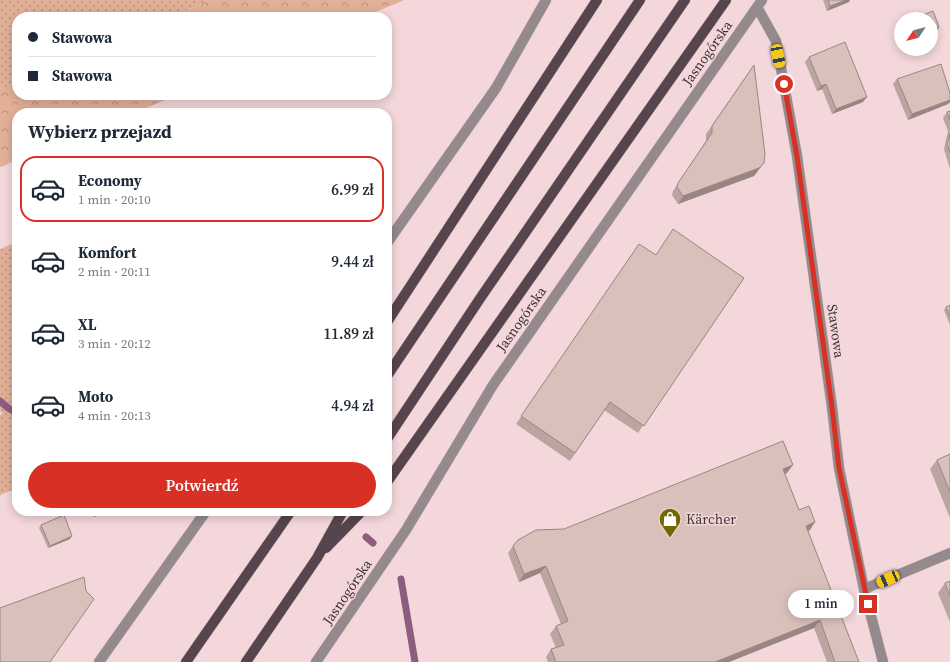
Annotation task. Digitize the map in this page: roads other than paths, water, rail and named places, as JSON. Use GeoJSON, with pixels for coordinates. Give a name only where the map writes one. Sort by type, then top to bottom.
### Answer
{"type":"FeatureCollection","features":[{"type":"Feature","properties":{"kind":"main road"},"geometry":{"type":"LineString","coordinates":[[392,314],[597,0]]}},
{"type":"Feature","properties":{"kind":"main road"},"geometry":{"type":"LineString","coordinates":[[392,369],[640,0]]}},
{"type":"Feature","properties":{"kind":"main road"},"geometry":{"type":"LineString","coordinates":[[392,431],[479,300],[685,0]]}},
{"type":"Feature","properties":{"kind":"main road"},"geometry":{"type":"LineString","coordinates":[[392,475],[726,0]]}},
{"type":"Feature","properties":{"kind":"main road"},"geometry":{"type":"LineString","coordinates":[[277,530],[283,516]]}},
{"type":"Feature","properties":{"kind":"main road"},"geometry":{"type":"LineString","coordinates":[[186,662],[287,516]]}},
{"type":"Feature","properties":{"kind":"main road"},"geometry":{"type":"LineString","coordinates":[[246,662],[317,558],[340,516]]}},
{"type":"Feature","properties":{"kind":"main road"},"geometry":{"type":"LineString","coordinates":[[317,558],[357,516]]}},
{"type":"Feature","properties":{"kind":"street"},"geometry":{"type":"LineString","coordinates":[[392,236],[496,88],[546,0]]}},
{"type":"Feature","properties":{"kind":"street","name":"Stawowa"},"geometry":{"type":"LineString","coordinates":[[759,4],[776,42],[796,148],[839,468],[864,589],[883,662]]}},
{"type":"Feature","properties":{"kind":"street","name":"Jasnogórska"},"geometry":{"type":"LineString","coordinates":[[316,662],[406,530],[493,385],[759,4]]}},
{"type":"Feature","properties":{"kind":"street"},"geometry":{"type":"LineString","coordinates":[[99,662],[202,516]]}},
{"type":"Feature","properties":{"kind":"street"},"geometry":{"type":"LineString","coordinates":[[864,589],[950,553]]}},
{"type":"Feature","properties":{"kind":"waterway"},"geometry":{"type":"LineString","coordinates":[[0,401],[12,410]]}},
{"type":"Feature","properties":{"kind":"waterway"},"geometry":{"type":"LineString","coordinates":[[366,537],[373,543]]}},
{"type":"Feature","properties":{"kind":"waterway"},"geometry":{"type":"LineString","coordinates":[[401,579],[415,662]]}},
{"type":"Feature","properties":{"kind":"place","name":"Kärcher"},"geometry":{"type":"Point","coordinates":[670,538]}}]}
